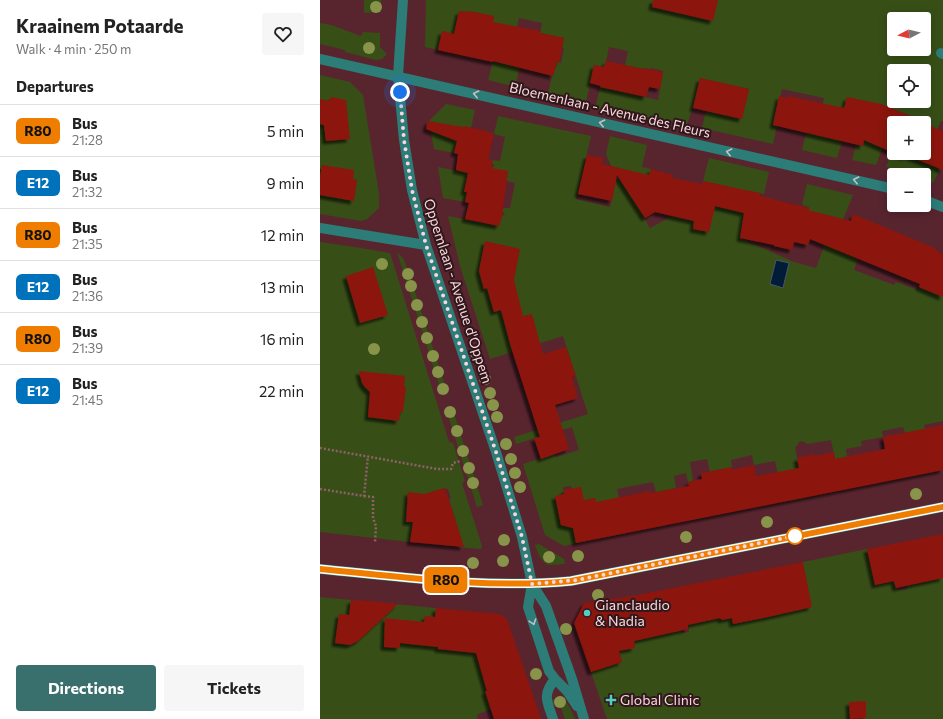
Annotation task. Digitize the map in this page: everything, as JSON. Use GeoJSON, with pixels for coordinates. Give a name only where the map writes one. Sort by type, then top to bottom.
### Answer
{"type":"FeatureCollection","features":[{"type":"Feature","properties":{"kind":"street","name":"Oppemlaan - Avenue d'Oppem"},"geometry":{"type":"LineString","coordinates":[[403,0],[398,76],[404,140],[411,183],[426,245],[496,452],[522,537],[532,584],[546,606],[572,679],[583,717]]}},
{"type":"Feature","properties":{"kind":"street","name":"Bloemenlaan - Avenue des Fleurs"},"geometry":{"type":"LineString","coordinates":[[320,59],[887,187]]}},
{"type":"Feature","properties":{"kind":"street"},"geometry":{"type":"LineString","coordinates":[[931,203],[943,207]]}},
{"type":"Feature","properties":{"kind":"street"},"geometry":{"type":"LineString","coordinates":[[320,228],[426,245]]}},
{"type":"Feature","properties":{"kind":"street"},"geometry":{"type":"LineString","coordinates":[[320,569],[476,583],[532,584],[577,580],[720,550],[943,507]]}},
{"type":"Feature","properties":{"kind":"street","name":"Oppemlaan - Avenue d'Oppem"},"geometry":{"type":"LineString","coordinates":[[532,584],[528,607],[547,664],[555,679],[567,691],[583,717]]}},
{"type":"Feature","properties":{"kind":"street"},"geometry":{"type":"LineString","coordinates":[[553,719],[546,699],[549,687],[555,679]]}},
{"type":"Feature","properties":{"kind":"path"},"geometry":{"type":"LineString","coordinates":[[320,448],[438,469],[452,469],[453,463],[461,461]]}},
{"type":"Feature","properties":{"kind":"path"},"geometry":{"type":"LineString","coordinates":[[364,496],[368,456]]}},
{"type":"Feature","properties":{"kind":"path"},"geometry":{"type":"LineString","coordinates":[[320,489],[373,497],[373,518],[376,526],[375,542]]}},
{"type":"Feature","properties":{"kind":"green space"},"geometry":{"type":"Polygon","coordinates":[[[364,0],[381,0],[381,12],[364,13],[364,0]]]}},
{"type":"Feature","properties":{"kind":"green space"},"geometry":{"type":"Polygon","coordinates":[[[426,0],[943,0],[943,121],[941,121],[931,145],[931,116],[910,116],[897,111],[895,116],[887,116],[887,137],[876,165],[852,160],[856,145],[863,146],[872,103],[847,97],[837,140],[842,141],[837,158],[802,150],[806,133],[816,135],[824,98],[782,89],[773,125],[777,126],[773,144],[702,128],[706,111],[742,119],[749,89],[700,78],[693,108],[687,124],[662,119],[661,124],[595,109],[600,87],[658,100],[663,71],[652,68],[643,69],[625,65],[628,51],[609,47],[605,67],[594,65],[584,107],[547,98],[557,62],[561,63],[564,38],[540,33],[542,23],[519,18],[511,51],[514,52],[511,66],[519,68],[516,87],[488,80],[493,62],[499,64],[504,43],[489,37],[494,16],[468,11],[459,11],[456,26],[458,35],[442,31],[438,50],[425,47],[426,0]]]}},
{"type":"Feature","properties":{"kind":"green space"},"geometry":{"type":"Polygon","coordinates":[[[320,23],[331,25],[361,36],[363,32],[380,33],[380,47],[387,54],[382,59],[376,60],[320,44],[320,23]]]}},
{"type":"Feature","properties":{"kind":"green space"},"geometry":{"type":"Polygon","coordinates":[[[320,75],[350,82],[363,95],[379,194],[379,208],[367,219],[361,221],[320,214],[320,75]]]}},
{"type":"Feature","properties":{"kind":"green space"},"geometry":{"type":"Polygon","coordinates":[[[446,104],[475,110],[471,128],[457,141],[454,153],[434,149],[429,121],[446,104]]]}},
{"type":"Feature","properties":{"kind":"green space"},"geometry":{"type":"Polygon","coordinates":[[[498,116],[591,136],[576,199],[610,207],[619,168],[611,166],[606,154],[610,136],[647,145],[642,167],[651,169],[645,192],[633,199],[650,228],[672,216],[694,221],[718,184],[703,181],[709,158],[769,172],[764,194],[745,190],[740,212],[744,213],[740,238],[794,262],[816,268],[829,233],[808,210],[809,207],[802,205],[807,184],[853,195],[841,224],[848,227],[838,251],[858,259],[854,270],[894,285],[896,282],[918,290],[919,287],[943,293],[943,421],[924,425],[925,429],[905,433],[903,427],[882,431],[883,437],[861,441],[862,446],[846,449],[847,457],[835,459],[831,440],[807,444],[802,441],[799,442],[795,447],[805,498],[784,502],[775,461],[754,465],[752,455],[731,460],[732,467],[710,472],[707,459],[690,462],[693,481],[688,482],[686,473],[674,476],[676,488],[656,492],[653,482],[617,489],[626,533],[603,538],[595,498],[584,500],[572,489],[571,486],[563,487],[577,543],[564,546],[545,535],[523,464],[554,454],[556,457],[579,450],[572,427],[516,444],[514,437],[588,414],[563,336],[490,359],[460,266],[448,216],[499,226],[501,217],[505,214],[502,210],[503,208],[510,208],[515,183],[489,177],[491,168],[495,166],[492,163],[493,160],[500,161],[505,137],[494,134],[498,116]]]}},
{"type":"Feature","properties":{"kind":"green space"},"geometry":{"type":"Polygon","coordinates":[[[889,160],[925,160],[924,162],[940,169],[933,183],[931,182],[931,168],[886,167],[889,160]]]}},
{"type":"Feature","properties":{"kind":"green space"},"geometry":{"type":"Polygon","coordinates":[[[438,167],[468,173],[464,191],[467,193],[465,202],[443,198],[438,167]]]}},
{"type":"Feature","properties":{"kind":"green space"},"geometry":{"type":"Polygon","coordinates":[[[320,242],[390,253],[449,442],[453,443],[465,481],[462,483],[482,546],[481,549],[457,547],[462,541],[449,499],[451,498],[448,489],[445,488],[431,492],[430,495],[408,493],[406,521],[413,522],[410,542],[320,532],[320,242]]]}},
{"type":"Feature","properties":{"kind":"green space"},"geometry":{"type":"Polygon","coordinates":[[[397,252],[403,258],[409,273],[447,392],[442,394],[397,252]]]}},
{"type":"Feature","properties":{"kind":"green space"},"geometry":{"type":"Polygon","coordinates":[[[452,407],[483,505],[477,507],[446,409],[452,407]]]}},
{"type":"Feature","properties":{"kind":"green space"},"geometry":{"type":"Polygon","coordinates":[[[539,544],[564,559],[565,564],[548,565],[545,563],[535,545],[539,544]]]}},
{"type":"Feature","properties":{"kind":"green space"},"geometry":{"type":"Polygon","coordinates":[[[867,549],[875,585],[895,581],[897,590],[907,589],[907,586],[943,578],[943,719],[607,719],[591,672],[622,662],[619,651],[635,647],[625,597],[644,594],[653,637],[671,633],[679,622],[682,633],[689,632],[688,625],[720,618],[723,620],[732,618],[803,562],[867,549]]]}},
{"type":"Feature","properties":{"kind":"green space"},"geometry":{"type":"Polygon","coordinates":[[[320,597],[436,608],[435,617],[425,617],[422,645],[452,651],[453,640],[479,654],[476,655],[479,665],[492,689],[485,691],[491,709],[478,714],[477,719],[320,719],[320,597]]]}},
{"type":"Feature","properties":{"kind":"green space"},"geometry":{"type":"Polygon","coordinates":[[[562,696],[575,719],[565,719],[560,704],[554,706],[552,700],[562,696]]]}},
{"type":"Feature","properties":{"kind":"water"},"geometry":{"type":"Polygon","coordinates":[[[776,260],[789,263],[783,288],[770,284],[776,260]]]}},
{"type":"Feature","properties":{"kind":"building"},"geometry":{"type":"Polygon","coordinates":[[[653,0],[718,0],[713,21],[652,7],[653,0]]]}},
{"type":"Feature","properties":{"kind":"building"},"geometry":{"type":"Polygon","coordinates":[[[459,11],[468,11],[494,16],[493,22],[541,31],[540,33],[564,38],[559,63],[557,62],[553,76],[493,61],[438,50],[442,31],[454,34],[459,11]]]}},
{"type":"Feature","properties":{"kind":"building"},"geometry":{"type":"Polygon","coordinates":[[[606,61],[663,72],[660,89],[649,87],[646,97],[600,87],[601,86],[590,83],[594,65],[604,67],[606,61]]]}},
{"type":"Feature","properties":{"kind":"building"},"geometry":{"type":"Polygon","coordinates":[[[700,78],[749,89],[742,119],[693,108],[700,78]]]}},
{"type":"Feature","properties":{"kind":"building"},"geometry":{"type":"Polygon","coordinates":[[[779,96],[788,98],[789,96],[844,108],[847,97],[881,104],[887,106],[887,108],[891,108],[911,116],[887,116],[887,150],[864,140],[863,146],[773,125],[779,96]]]}},
{"type":"Feature","properties":{"kind":"building"},"geometry":{"type":"Polygon","coordinates":[[[331,97],[346,100],[350,139],[326,141],[324,125],[320,124],[320,99],[329,101],[331,97]]]}},
{"type":"Feature","properties":{"kind":"building"},"geometry":{"type":"Polygon","coordinates":[[[428,121],[464,126],[494,134],[488,159],[493,160],[491,168],[508,171],[502,217],[499,226],[465,219],[469,203],[465,202],[467,192],[464,192],[468,173],[456,170],[458,154],[454,153],[457,141],[426,129],[428,121]]]}},
{"type":"Feature","properties":{"kind":"building"},"geometry":{"type":"Polygon","coordinates":[[[931,126],[943,131],[943,170],[918,160],[931,160],[931,126]]]}},
{"type":"Feature","properties":{"kind":"building"},"geometry":{"type":"Polygon","coordinates":[[[587,155],[603,158],[602,164],[649,175],[651,169],[673,175],[672,178],[702,184],[703,181],[760,193],[760,196],[809,208],[808,210],[851,221],[853,214],[937,249],[937,251],[943,254],[943,297],[919,287],[920,284],[810,239],[808,245],[794,242],[792,250],[740,238],[744,213],[715,206],[709,232],[693,229],[694,221],[655,212],[645,218],[617,175],[612,201],[578,194],[587,155]]]}},
{"type":"Feature","properties":{"kind":"building"},"geometry":{"type":"Polygon","coordinates":[[[322,165],[354,170],[353,179],[357,180],[354,201],[320,195],[320,176],[322,165]]]}},
{"type":"Feature","properties":{"kind":"building"},"geometry":{"type":"Polygon","coordinates":[[[485,241],[520,249],[514,280],[523,316],[532,314],[543,354],[566,347],[576,376],[572,377],[578,398],[555,405],[569,449],[541,459],[534,438],[540,437],[511,347],[501,310],[494,312],[487,288],[484,289],[479,271],[485,241]]]}},
{"type":"Feature","properties":{"kind":"building"},"geometry":{"type":"Polygon","coordinates":[[[373,267],[388,315],[360,323],[346,276],[373,267]]]}},
{"type":"Feature","properties":{"kind":"building"},"geometry":{"type":"Polygon","coordinates":[[[359,371],[405,376],[404,386],[406,387],[403,412],[400,412],[399,421],[368,417],[370,392],[362,383],[359,371]]]}},
{"type":"Feature","properties":{"kind":"building"},"geometry":{"type":"Polygon","coordinates":[[[943,425],[943,470],[576,543],[573,528],[561,525],[555,496],[564,494],[564,490],[581,487],[584,500],[595,498],[596,502],[650,491],[650,493],[689,486],[688,482],[702,479],[701,473],[732,467],[732,470],[754,465],[756,476],[799,468],[797,458],[814,454],[815,456],[834,452],[835,459],[885,449],[883,437],[943,425]]]}},
{"type":"Feature","properties":{"kind":"building"},"geometry":{"type":"Polygon","coordinates":[[[445,488],[464,547],[410,542],[413,522],[406,522],[408,492],[424,494],[445,488]]]}},
{"type":"Feature","properties":{"kind":"building"},"geometry":{"type":"Polygon","coordinates":[[[943,534],[943,578],[896,588],[894,581],[875,585],[867,549],[943,534]]]}},
{"type":"Feature","properties":{"kind":"building"},"geometry":{"type":"Polygon","coordinates":[[[803,562],[812,607],[733,624],[732,618],[722,620],[720,618],[688,625],[688,629],[634,641],[635,648],[619,651],[622,662],[591,672],[574,623],[584,603],[632,596],[803,562]]]}},
{"type":"Feature","properties":{"kind":"building"},"geometry":{"type":"Polygon","coordinates":[[[351,600],[398,604],[358,641],[350,645],[335,643],[339,614],[349,615],[351,600]]]}},
{"type":"Feature","properties":{"kind":"building"},"geometry":{"type":"Polygon","coordinates":[[[436,608],[499,614],[507,619],[541,719],[494,719],[485,691],[487,691],[476,653],[400,643],[400,648],[384,647],[385,618],[424,622],[425,616],[435,617],[436,608]]]}},
{"type":"Feature","properties":{"kind":"building"},"geometry":{"type":"Polygon","coordinates":[[[866,701],[866,718],[850,719],[849,702],[866,701]]]}},
{"type":"Feature","properties":{"kind":"bus line","name":"R80"},"geometry":{"type":"LineString","coordinates":[[320,569],[494,584],[532,584],[571,581],[735,547],[943,507]]}},
{"type":"Feature","properties":{"kind":"place","name":"Gianclaudio & Nadia"},"geometry":{"type":"Point","coordinates":[587,613]}},
{"type":"Feature","properties":{"kind":"place","name":"Global Clinic"},"geometry":{"type":"Point","coordinates":[611,700]}},
{"type":"Feature","properties":{"kind":"route"},"geometry":{"type":"LineString","coordinates":[[400,92],[404,140],[412,190],[426,245],[496,452],[522,537],[532,584],[577,580],[795,536]]}}]}
